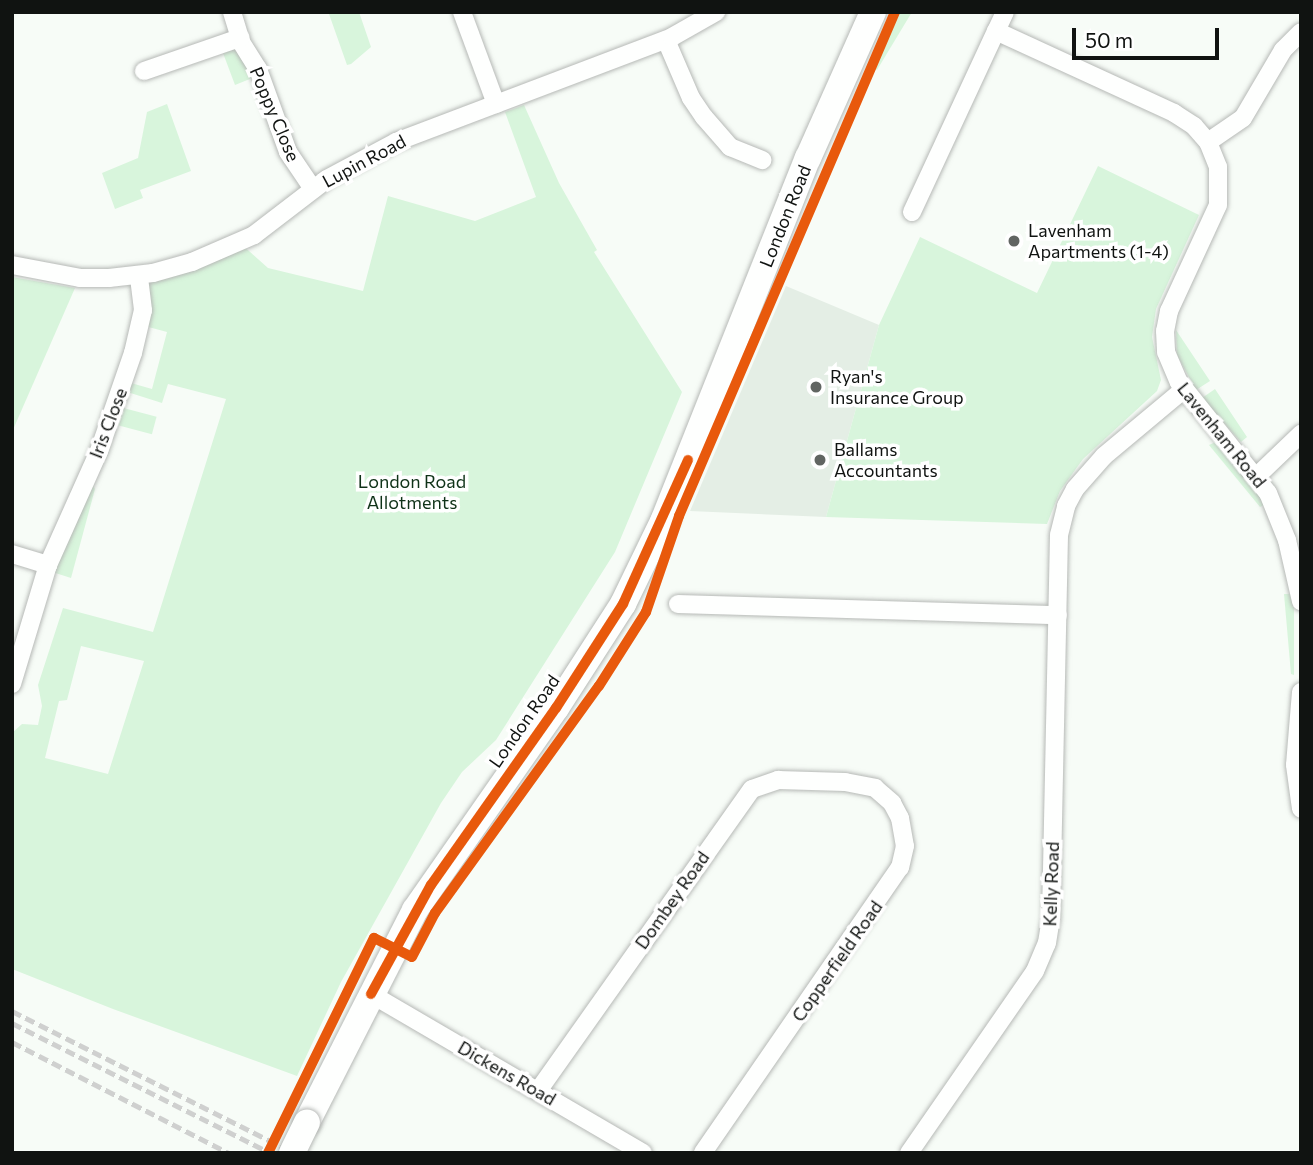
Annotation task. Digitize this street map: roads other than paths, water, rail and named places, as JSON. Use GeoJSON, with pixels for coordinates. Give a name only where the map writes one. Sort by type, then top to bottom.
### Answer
{"type":"FeatureCollection","features":[{"type":"Feature","properties":{"kind":"main road","name":"London Road"},"geometry":{"type":"LineString","coordinates":[[292,1153],[415,909],[556,708],[623,604],[664,519],[808,158],[873,12]]}},
{"type":"Feature","properties":{"kind":"street","name":"Poppy Close"},"geometry":{"type":"LineString","coordinates":[[232,12],[240,38],[258,69],[288,152],[313,189]]}},
{"type":"Feature","properties":{"kind":"street"},"geometry":{"type":"LineString","coordinates":[[462,12],[496,104]]}},
{"type":"Feature","properties":{"kind":"street","name":"Lupin Road"},"geometry":{"type":"LineString","coordinates":[[12,265],[80,278],[139,275],[179,266],[240,243],[272,222],[313,189],[396,142],[666,40],[716,12]]}},
{"type":"Feature","properties":{"kind":"street"},"geometry":{"type":"LineString","coordinates":[[912,212],[1005,12]]}},
{"type":"Feature","properties":{"kind":"street"},"geometry":{"type":"LineString","coordinates":[[996,31],[1174,113],[1194,126],[1208,142],[1243,118],[1283,50],[1301,32]]}},
{"type":"Feature","properties":{"kind":"street"},"geometry":{"type":"LineString","coordinates":[[144,71],[240,38]]}},
{"type":"Feature","properties":{"kind":"street"},"geometry":{"type":"LineString","coordinates":[[666,40],[691,97],[704,117],[730,147],[763,160]]}},
{"type":"Feature","properties":{"kind":"street","name":"Lavenham Road"},"geometry":{"type":"LineString","coordinates":[[1208,142],[1218,167],[1219,205],[1166,323],[1168,357],[1184,389],[1257,476],[1281,521],[1301,601]]}},
{"type":"Feature","properties":{"kind":"street","name":"Iris Close"},"geometry":{"type":"LineString","coordinates":[[12,684],[48,565],[99,451],[133,353],[143,310],[139,275]]}},
{"type":"Feature","properties":{"kind":"street","name":"Kelly Road"},"geometry":{"type":"LineString","coordinates":[[909,1153],[1035,971],[1048,943],[1051,918],[1059,535],[1075,489],[1119,441],[1184,389]]}},
{"type":"Feature","properties":{"kind":"street"},"geometry":{"type":"LineString","coordinates":[[1257,476],[1301,434]]}},
{"type":"Feature","properties":{"kind":"street"},"geometry":{"type":"LineString","coordinates":[[12,554],[48,565]]}},
{"type":"Feature","properties":{"kind":"street"},"geometry":{"type":"LineString","coordinates":[[678,604],[1058,615]]}},
{"type":"Feature","properties":{"kind":"street"},"geometry":{"type":"LineString","coordinates":[[1301,692],[1295,765],[1301,809]]}},
{"type":"Feature","properties":{"kind":"street","name":"Dombey Road"},"geometry":{"type":"LineString","coordinates":[[538,1091],[747,794],[756,786],[772,781],[845,782]]}},
{"type":"Feature","properties":{"kind":"street","name":"Copperfield Road"},"geometry":{"type":"LineString","coordinates":[[703,1153],[889,886],[903,860],[904,832],[892,803],[875,788],[845,782]]}},
{"type":"Feature","properties":{"kind":"street","name":"Dickens Road"},"geometry":{"type":"LineString","coordinates":[[371,994],[643,1153]]}},
{"type":"Feature","properties":{"kind":"railway"},"geometry":{"type":"LineString","coordinates":[[12,1011],[294,1153]]}},
{"type":"Feature","properties":{"kind":"railway"},"geometry":{"type":"LineString","coordinates":[[12,1023],[271,1153]]}},
{"type":"Feature","properties":{"kind":"railway"},"geometry":{"type":"LineString","coordinates":[[12,1042],[229,1153]]}},
{"type":"Feature","properties":{"kind":"place","name":"Lavenham Apartments (1-4)"},"geometry":{"type":"Point","coordinates":[1014,241]}},
{"type":"Feature","properties":{"kind":"place","name":"Ryan's Insurance Group"},"geometry":{"type":"Point","coordinates":[816,387]}},
{"type":"Feature","properties":{"kind":"place","name":"Ballams Accountants"},"geometry":{"type":"Point","coordinates":[820,460]}},
{"type":"Feature","properties":{"kind":"park label","name":"London Road Allotments"},"geometry":{"type":"Point","coordinates":[412,492]}}]}
